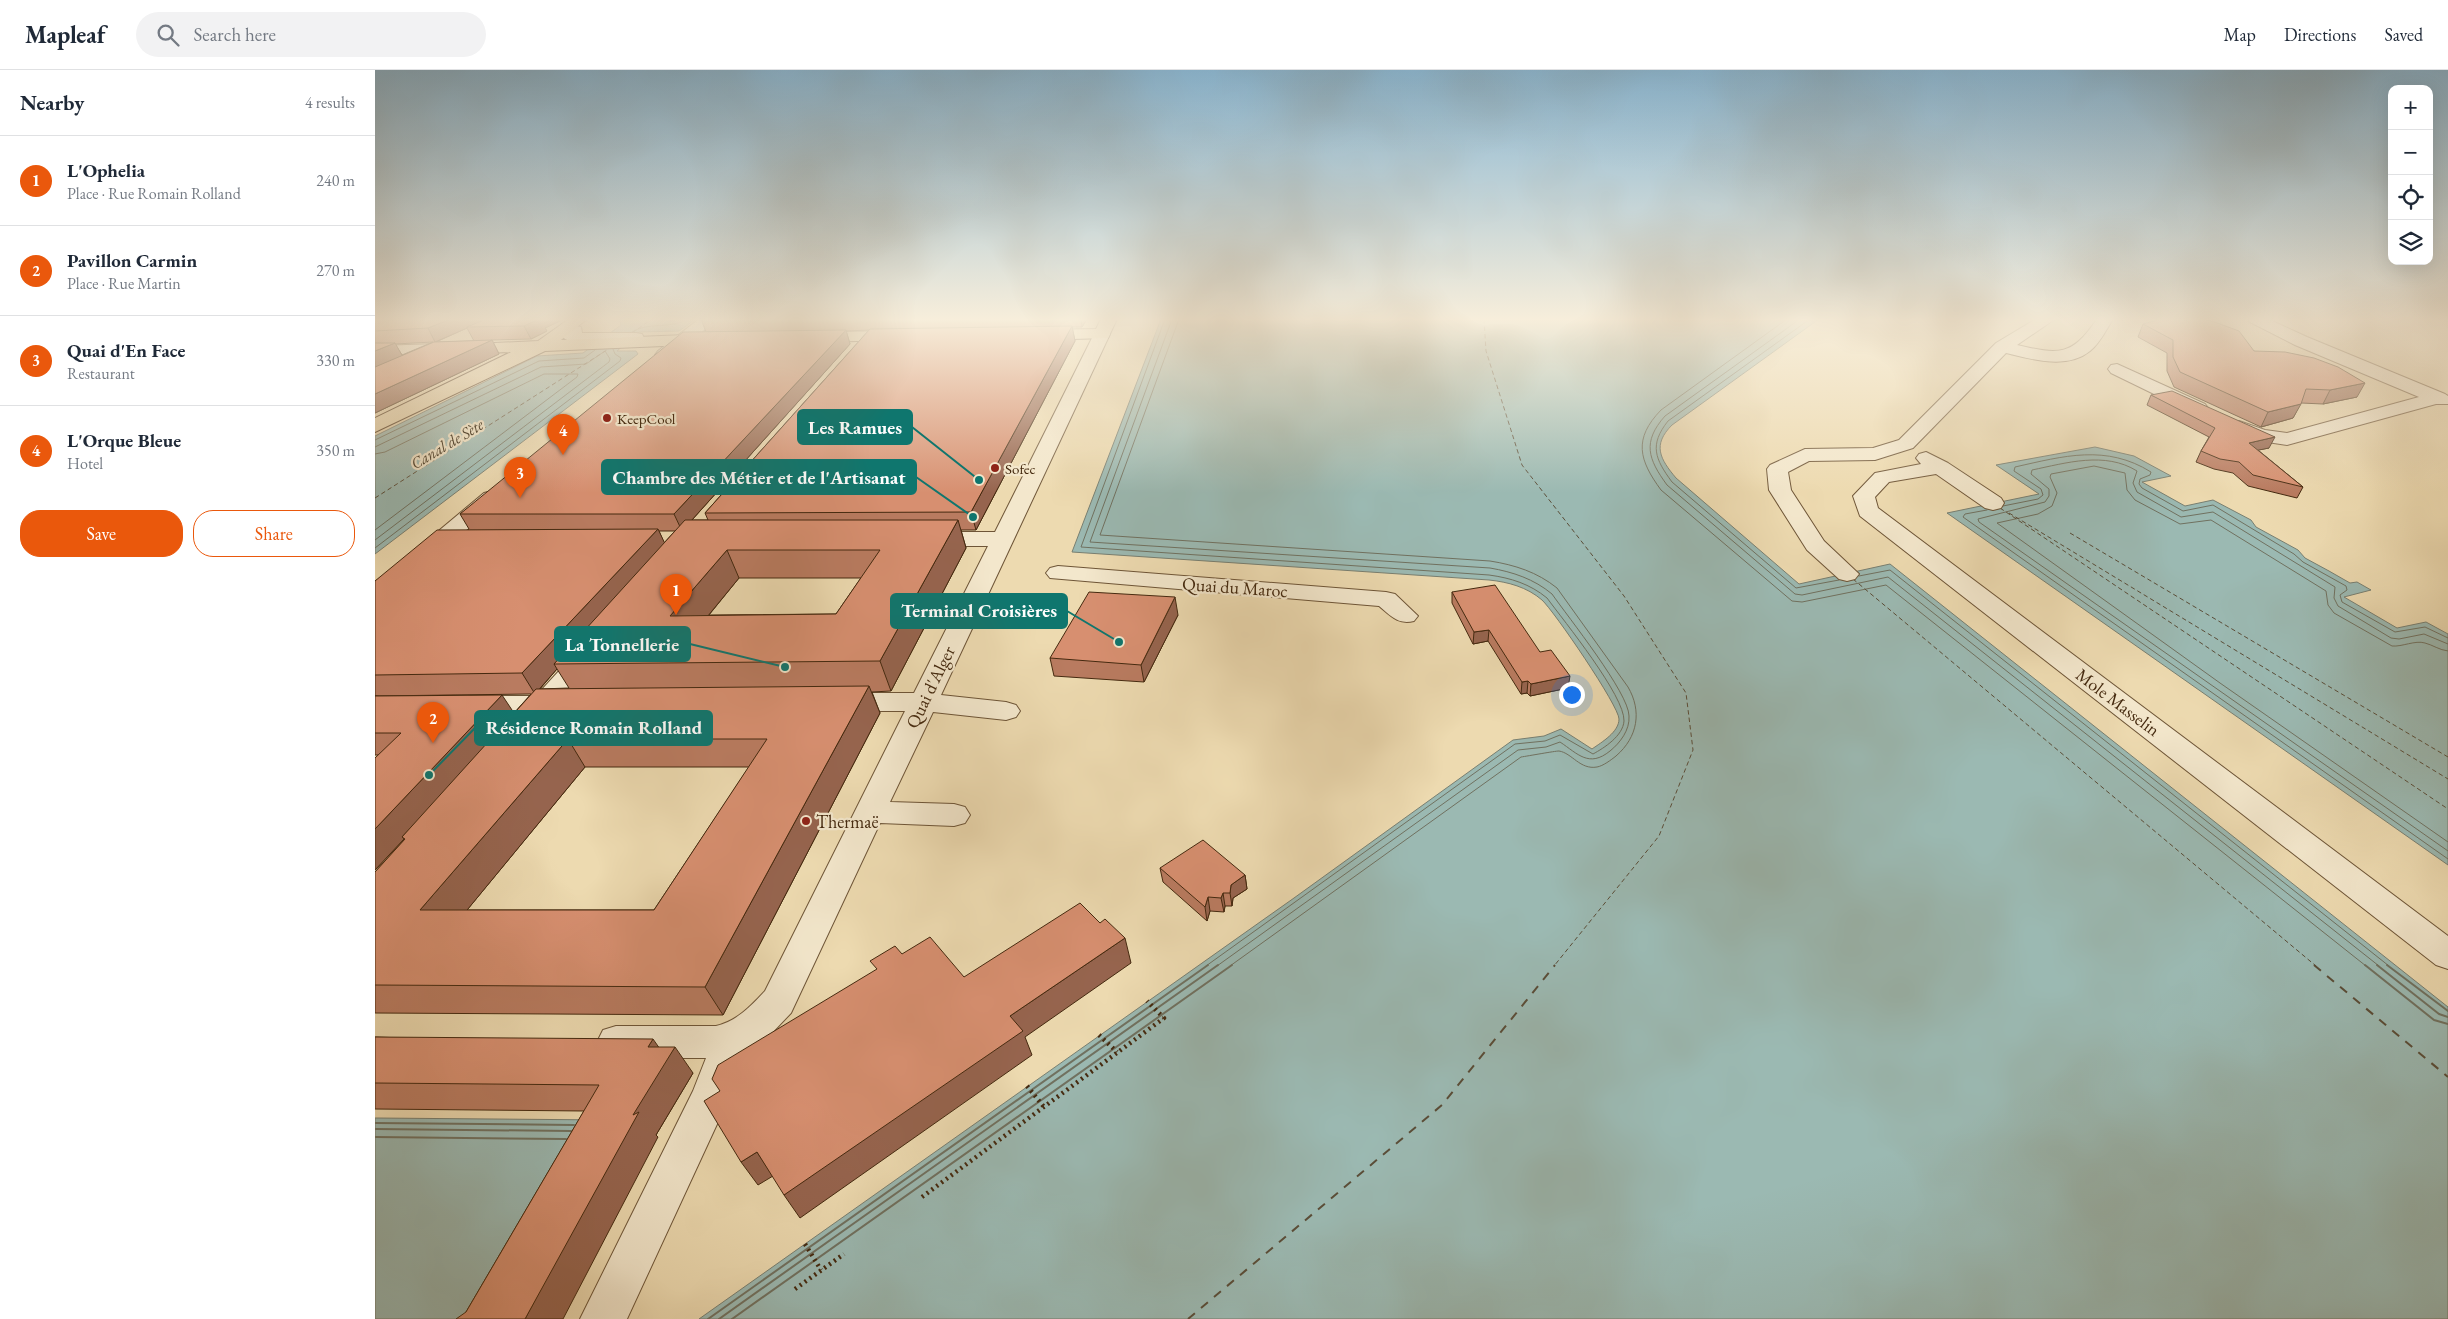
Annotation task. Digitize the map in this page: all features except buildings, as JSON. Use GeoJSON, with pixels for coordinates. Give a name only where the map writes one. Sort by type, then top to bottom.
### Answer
{"type":"FeatureCollection","features":[{"type":"Feature","properties":{"kind":"main road"},"geometry":{"type":"LineString","coordinates":[[375,426],[474,377]]}},
{"type":"Feature","properties":{"kind":"street","name":"Quai d'Alger"},"geometry":{"type":"LineString","coordinates":[[732,1040],[753,1030],[777,1002],[1081,377]]}},
{"type":"Feature","properties":{"kind":"street"},"geometry":{"type":"LineString","coordinates":[[1847,574],[1815,545],[1780,490],[1777,469],[1805,455],[1875,454],[1906,444],[1972,377]]}},
{"type":"Feature","properties":{"kind":"street"},"geometry":{"type":"LineString","coordinates":[[2134,377],[2261,436],[2287,439],[2443,400]]}},
{"type":"Feature","properties":{"kind":"street"},"geometry":{"type":"LineString","coordinates":[[2388,377],[2443,400]]}},
{"type":"Feature","properties":{"kind":"street"},"geometry":{"type":"LineString","coordinates":[[1906,444],[1993,503]]}},
{"type":"Feature","properties":{"kind":"street","name":"Mole Masselin"},"geometry":{"type":"LineString","coordinates":[[1941,468],[1882,477],[1864,496],[1868,511],[2448,955]]}},
{"type":"Feature","properties":{"kind":"street"},"geometry":{"type":"LineString","coordinates":[[375,596],[508,484]]}},
{"type":"Feature","properties":{"kind":"street"},"geometry":{"type":"LineString","coordinates":[[907,540],[1002,539]]}},
{"type":"Feature","properties":{"kind":"street"},"geometry":{"type":"LineString","coordinates":[[441,540],[477,541]]}},
{"type":"Feature","properties":{"kind":"street","name":"Quai du Maroc"},"geometry":{"type":"LineString","coordinates":[[1058,574],[1386,599],[1405,616]]}},
{"type":"Feature","properties":{"kind":"street"},"geometry":{"type":"LineString","coordinates":[[517,735],[602,639]]}},
{"type":"Feature","properties":{"kind":"street"},"geometry":{"type":"LineString","coordinates":[[818,702],[923,702],[964,708],[1006,711]]}},
{"type":"Feature","properties":{"kind":"street"},"geometry":{"type":"LineString","coordinates":[[451,706],[579,704]]}},
{"type":"Feature","properties":{"kind":"street"},"geometry":{"type":"LineString","coordinates":[[870,812],[954,816]]}},
{"type":"Feature","properties":{"kind":"street"},"geometry":{"type":"LineString","coordinates":[[580,1042],[716,1042],[732,1040],[710,1096],[603,1319]]}},
{"type":"Feature","properties":{"kind":"path"},"geometry":{"type":"LineString","coordinates":[[922,1197],[1164,1018],[1147,1001]]}},
{"type":"Feature","properties":{"kind":"path"},"geometry":{"type":"LineString","coordinates":[[1099,1035],[1117,1052]]}},
{"type":"Feature","properties":{"kind":"path"},"geometry":{"type":"LineString","coordinates":[[1027,1086],[1044,1107]]}},
{"type":"Feature","properties":{"kind":"path"},"geometry":{"type":"LineString","coordinates":[[805,1244],[821,1270]]}},
{"type":"Feature","properties":{"kind":"path"},"geometry":{"type":"LineString","coordinates":[[795,1289],[844,1254]]}},
{"type":"Feature","properties":{"kind":"water","name":"Canal de Sète"},"geometry":{"type":"Polygon","coordinates":[[[494,377],[607,377],[375,554],[375,436],[494,377]]]}},
{"type":"Feature","properties":{"kind":"water"},"geometry":{"type":"Polygon","coordinates":[[[1139,377],[1738,377],[1672,425],[1666,432],[1662,439],[1660,452],[1666,465],[1676,478],[1799,584],[1890,564],[2448,1007],[2448,1319],[699,1319],[1294,898],[1513,740],[1544,736],[1561,729],[1592,749],[1609,736],[1618,724],[1619,719],[1609,696],[1559,621],[1536,595],[1517,586],[1489,580],[1072,552],[1139,377]]]}},
{"type":"Feature","properties":{"kind":"water"},"geometry":{"type":"Polygon","coordinates":[[[2095,447],[2134,456],[2171,476],[2142,482],[2185,506],[2213,500],[2251,520],[2256,527],[2298,550],[2305,558],[2350,583],[2357,582],[2371,590],[2344,597],[2397,628],[2426,622],[2448,634],[2448,865],[1947,513],[2039,494],[1996,465],[2095,447]]]}},
{"type":"Feature","properties":{"kind":"water"},"geometry":{"type":"Polygon","coordinates":[[[375,1118],[609,1120],[494,1319],[375,1319],[375,1118]]]}},
{"type":"Feature","properties":{"kind":"ferry route"},"geometry":{"type":"LineString","coordinates":[[375,498],[564,377]]}},
{"type":"Feature","properties":{"kind":"ferry route"},"geometry":{"type":"LineString","coordinates":[[1494,377],[1522,465],[1624,596],[1686,693],[1693,750],[1659,836],[1554,966]]}},
{"type":"Feature","properties":{"kind":"ferry route"},"geometry":{"type":"LineString","coordinates":[[2000,508],[2448,809]]}},
{"type":"Feature","properties":{"kind":"ferry route"},"geometry":{"type":"LineString","coordinates":[[2009,513],[2448,779]]}},
{"type":"Feature","properties":{"kind":"ferry route"},"geometry":{"type":"LineString","coordinates":[[2070,533],[2448,757]]}},
{"type":"Feature","properties":{"kind":"ferry route"},"geometry":{"type":"LineString","coordinates":[[1853,579],[2316,966]]}},
{"type":"Feature","properties":{"kind":"ferry route"},"geometry":{"type":"LineString","coordinates":[[1188,1319],[1442,1105],[1555,965]]}},
{"type":"Feature","properties":{"kind":"ferry route"},"geometry":{"type":"LineString","coordinates":[[2314,965],[2448,1077]]}},
{"type":"Feature","properties":{"kind":"place","name":"KeepCool"},"geometry":{"type":"Point","coordinates":[607,418]}},
{"type":"Feature","properties":{"kind":"place","name":"L'Orque Bleue"},"geometry":{"type":"Point","coordinates":[563,455]}},
{"type":"Feature","properties":{"kind":"place","name":"Sofec"},"geometry":{"type":"Point","coordinates":[995,468]}},
{"type":"Feature","properties":{"kind":"place","name":"Les Ramues"},"geometry":{"type":"Point","coordinates":[979,480]}},
{"type":"Feature","properties":{"kind":"place","name":"Quai d'En Face"},"geometry":{"type":"Point","coordinates":[520,498]}},
{"type":"Feature","properties":{"kind":"place","name":"Chambre des Métier et de l'Artisanat"},"geometry":{"type":"Point","coordinates":[973,517]}},
{"type":"Feature","properties":{"kind":"place","name":"L'Ophelia"},"geometry":{"type":"Point","coordinates":[676,615]}},
{"type":"Feature","properties":{"kind":"place","name":"Terminal Croisières"},"geometry":{"type":"Point","coordinates":[1119,642]}},
{"type":"Feature","properties":{"kind":"place","name":"La Tonnellerie"},"geometry":{"type":"Point","coordinates":[785,667]}},
{"type":"Feature","properties":{"kind":"place","name":"Pavillon Carmin"},"geometry":{"type":"Point","coordinates":[433,743]}},
{"type":"Feature","properties":{"kind":"place","name":"Résidence Romain Rolland"},"geometry":{"type":"Point","coordinates":[429,775]}},
{"type":"Feature","properties":{"kind":"place","name":"Thermaë"},"geometry":{"type":"Point","coordinates":[806,821]}}]}
